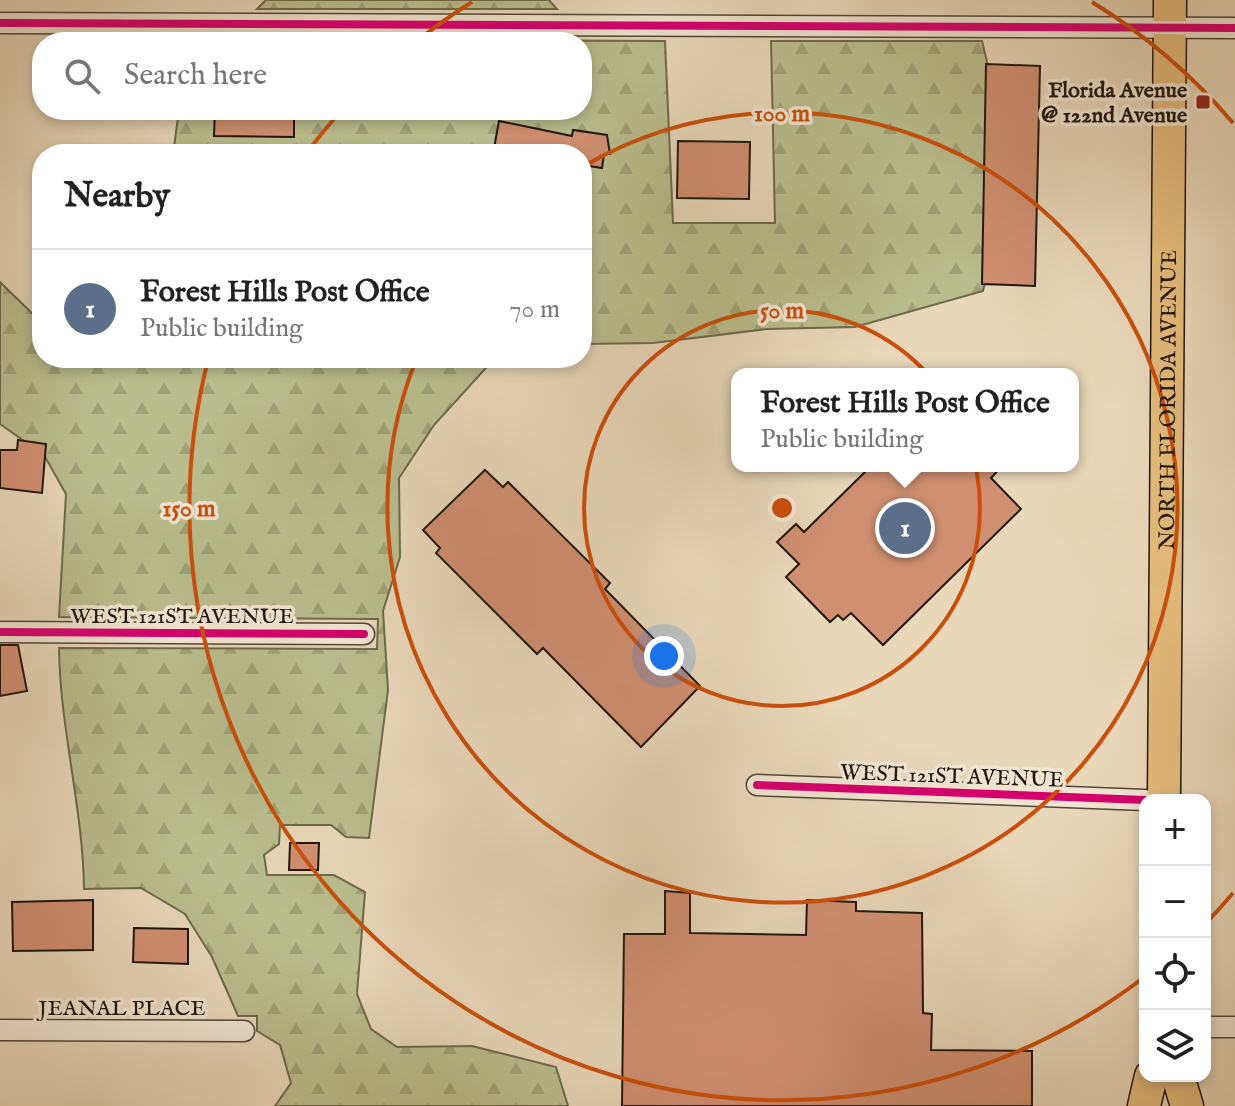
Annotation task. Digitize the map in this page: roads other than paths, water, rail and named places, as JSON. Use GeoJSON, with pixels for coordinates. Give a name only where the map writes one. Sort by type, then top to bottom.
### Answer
{"type":"FeatureCollection","features":[{"type":"Feature","properties":{"kind":"main road","name":"NORTH FLORIDA AVENUE"},"geometry":{"type":"LineString","coordinates":[[1164,794],[1170,13]]}},
{"type":"Feature","properties":{"kind":"main road"},"geometry":{"type":"LineString","coordinates":[[1144,1106],[1150,1082]]}},
{"type":"Feature","properties":{"kind":"main road"},"geometry":{"type":"LineString","coordinates":[[1180,1082],[1187,1106]]}},
{"type":"Feature","properties":{"kind":"street"},"geometry":{"type":"LineString","coordinates":[[0,23],[1170,13],[1235,28]]}},
{"type":"Feature","properties":{"kind":"street","name":"WEST 121ST AVENUE"},"geometry":{"type":"LineString","coordinates":[[0,632],[364,634]]}},
{"type":"Feature","properties":{"kind":"street","name":"WEST 121ST AVENUE"},"geometry":{"type":"LineString","coordinates":[[757,785],[1139,800]]}},
{"type":"Feature","properties":{"kind":"street"},"geometry":{"type":"LineString","coordinates":[[1211,1027],[1235,1027]]}},
{"type":"Feature","properties":{"kind":"street","name":"JEANAL PLACE"},"geometry":{"type":"LineString","coordinates":[[0,1030],[244,1031]]}},
{"type":"Feature","properties":{"kind":"place","name":"Florida Avenue @ 122nd Avenue"},"geometry":{"type":"Point","coordinates":[1203,102]}},
{"type":"Feature","properties":{"kind":"place","name":"Forest Hills Post Office"},"geometry":{"type":"Point","coordinates":[905,528]}}]}
